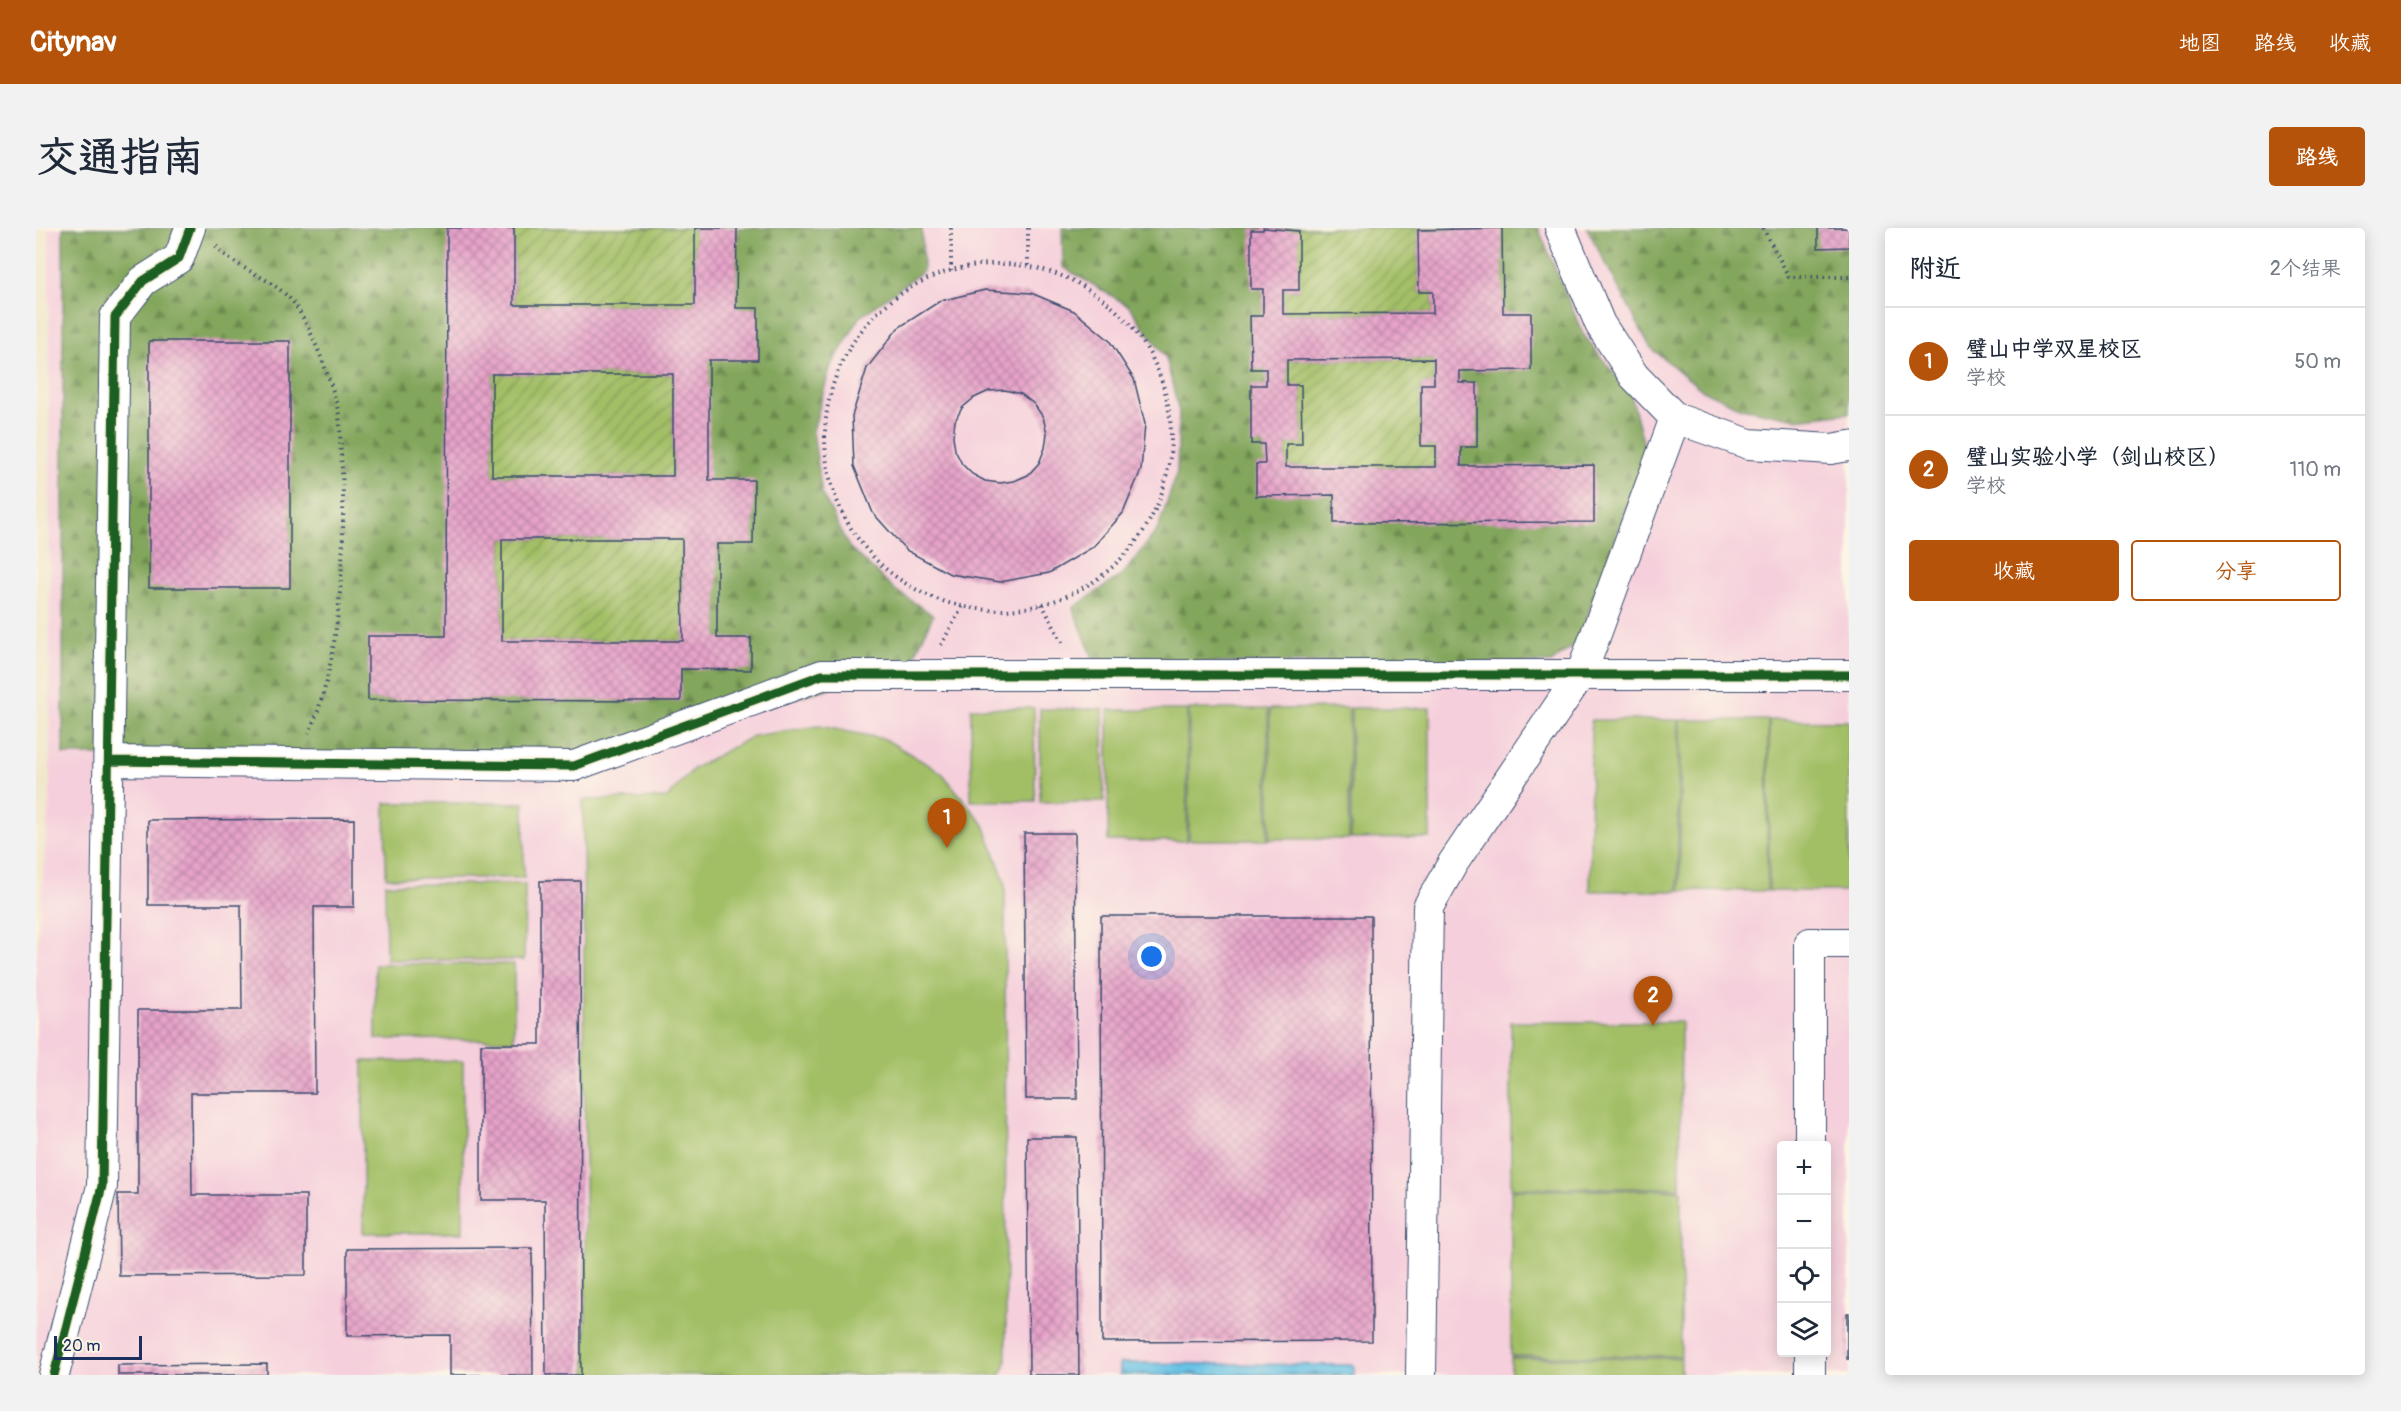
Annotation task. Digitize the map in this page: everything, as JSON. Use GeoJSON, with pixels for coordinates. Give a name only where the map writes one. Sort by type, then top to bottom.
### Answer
{"type":"FeatureCollection","features":[{"type":"Feature","properties":{"kind":"street"},"geometry":{"type":"LineString","coordinates":[[1560,228],[1600,324],[1634,376],[1675,418],[1749,444],[1831,449],[1849,446]]}},
{"type":"Feature","properties":{"kind":"street"},"geometry":{"type":"LineString","coordinates":[[54,1375],[102,1186],[115,317],[143,281],[180,258],[202,236]]}},
{"type":"Feature","properties":{"kind":"street"},"geometry":{"type":"LineString","coordinates":[[1421,1375],[1428,907],[1453,863],[1580,675],[1675,418]]}},
{"type":"Feature","properties":{"kind":"street"},"geometry":{"type":"LineString","coordinates":[[109,761],[574,766],[822,675],[1849,675]]}},
{"type":"Feature","properties":{"kind":"street"},"geometry":{"type":"LineString","coordinates":[[1810,1141],[1810,943],[1849,943]]}},
{"type":"Feature","properties":{"kind":"street"},"geometry":{"type":"LineString","coordinates":[[1810,1357],[1810,1375]]}},
{"type":"Feature","properties":{"kind":"path"},"geometry":{"type":"LineString","coordinates":[[951,228],[951,271]]}},
{"type":"Feature","properties":{"kind":"path"},"geometry":{"type":"LineString","coordinates":[[1028,228],[1028,267]]}},
{"type":"Feature","properties":{"kind":"path"},"geometry":{"type":"LineString","coordinates":[[1763,228],[1789,277],[1849,277]]}},
{"type":"Feature","properties":{"kind":"path"},"geometry":{"type":"LineString","coordinates":[[202,236],[229,261],[266,278],[295,305],[321,357],[338,410],[345,503],[335,636],[318,715],[296,763]]}},
{"type":"Feature","properties":{"kind":"path"},"geometry":{"type":"LineString","coordinates":[[964,266],[1028,267],[1076,281],[1123,314],[1156,360],[1172,415],[1170,472],[1150,525],[1114,569],[1065,599],[1009,612],[951,606],[898,581],[856,540],[830,488],[823,431],[834,374],[865,324],[910,286],[964,266]]}},
{"type":"Feature","properties":{"kind":"path"},"geometry":{"type":"LineString","coordinates":[[1042,604],[1080,675]]}},
{"type":"Feature","properties":{"kind":"path"},"geometry":{"type":"LineString","coordinates":[[924,675],[962,607]]}},
{"type":"Feature","properties":{"kind":"shaded area"},"geometry":{"type":"Polygon","coordinates":[[[49,228],[1849,228],[1849,1375],[36,1375],[36,965],[50,788],[49,228]]]}},
{"type":"Feature","properties":{"kind":"green space"},"geometry":{"type":"Polygon","coordinates":[[[63,228],[922,228],[923,271],[860,317],[830,368],[813,431],[822,494],[849,547],[894,589],[933,615],[909,668],[570,756],[63,755],[63,228]]]}},
{"type":"Feature","properties":{"kind":"green space"},"geometry":{"type":"Polygon","coordinates":[[[514,228],[695,228],[695,305],[514,305],[514,228]]]}},
{"type":"Feature","properties":{"kind":"green space"},"geometry":{"type":"Polygon","coordinates":[[[1062,228],[1538,228],[1583,334],[1631,395],[1646,453],[1578,642],[1551,663],[1095,663],[1073,608],[1124,573],[1158,529],[1177,472],[1179,412],[1166,358],[1129,306],[1063,267],[1062,228]]]}},
{"type":"Feature","properties":{"kind":"green space"},"geometry":{"type":"Polygon","coordinates":[[[1285,228],[1432,228],[1418,230],[1419,292],[1433,292],[1433,313],[1283,314],[1283,290],[1299,290],[1285,228]]]}},
{"type":"Feature","properties":{"kind":"green space"},"geometry":{"type":"Polygon","coordinates":[[[1587,228],[1849,228],[1849,413],[1796,419],[1741,408],[1702,390],[1650,347],[1587,228]]]}},
{"type":"Feature","properties":{"kind":"green space"},"geometry":{"type":"Polygon","coordinates":[[[1434,359],[1434,384],[1421,384],[1421,446],[1436,446],[1436,467],[1286,467],[1286,444],[1302,444],[1301,385],[1287,385],[1287,360],[1434,359]]]}},
{"type":"Feature","properties":{"kind":"green space"},"geometry":{"type":"Polygon","coordinates":[[[492,374],[673,374],[673,476],[492,476],[492,374]]]}},
{"type":"Feature","properties":{"kind":"green space"},"geometry":{"type":"Polygon","coordinates":[[[502,539],[682,539],[683,641],[502,641],[502,539]]]}},
{"type":"Feature","properties":{"kind":"green space"},"geometry":{"type":"Polygon","coordinates":[[[971,708],[1034,708],[1035,801],[971,801],[971,708]]]}},
{"type":"Feature","properties":{"kind":"green space"},"geometry":{"type":"Polygon","coordinates":[[[1349,708],[1349,839],[1270,839],[1270,709],[1349,708]]]}},
{"type":"Feature","properties":{"kind":"green space"},"geometry":{"type":"Polygon","coordinates":[[[1351,708],[1430,708],[1430,838],[1351,839],[1351,708]]]}},
{"type":"Feature","properties":{"kind":"green space"},"geometry":{"type":"Polygon","coordinates":[[[1040,709],[1103,709],[1104,802],[1040,802],[1040,709]]]}},
{"type":"Feature","properties":{"kind":"green space"},"geometry":{"type":"Polygon","coordinates":[[[1189,709],[1268,709],[1268,840],[1189,840],[1189,709]]]}},
{"type":"Feature","properties":{"kind":"green space"},"geometry":{"type":"Polygon","coordinates":[[[1108,710],[1187,710],[1187,841],[1108,841],[1108,710]]]}},
{"type":"Feature","properties":{"kind":"green space"},"geometry":{"type":"Polygon","coordinates":[[[1591,720],[1678,720],[1678,891],[1590,891],[1591,720]]]}},
{"type":"Feature","properties":{"kind":"green space"},"geometry":{"type":"Polygon","coordinates":[[[1680,720],[1768,720],[1767,891],[1680,890],[1680,720]]]}},
{"type":"Feature","properties":{"kind":"green space"},"geometry":{"type":"Polygon","coordinates":[[[1769,720],[1849,721],[1849,891],[1769,891],[1769,720]]]}},
{"type":"Feature","properties":{"kind":"green space"},"geometry":{"type":"Polygon","coordinates":[[[819,726],[885,739],[942,773],[984,825],[1005,882],[1006,1363],[1001,1375],[586,1375],[583,800],[667,798],[694,768],[753,736],[819,726]]]}},
{"type":"Feature","properties":{"kind":"green space"},"geometry":{"type":"Polygon","coordinates":[[[385,803],[524,803],[524,878],[386,878],[385,803]]]}},
{"type":"Feature","properties":{"kind":"green space"},"geometry":{"type":"Polygon","coordinates":[[[385,884],[525,884],[524,960],[386,960],[385,884]]]}},
{"type":"Feature","properties":{"kind":"green space"},"geometry":{"type":"Polygon","coordinates":[[[375,964],[514,964],[514,1040],[376,1039],[375,964]]]}},
{"type":"Feature","properties":{"kind":"green space"},"geometry":{"type":"Polygon","coordinates":[[[1511,1022],[1681,1022],[1680,1188],[1511,1188],[1511,1022]]]}},
{"type":"Feature","properties":{"kind":"green space"},"geometry":{"type":"Polygon","coordinates":[[[363,1061],[463,1061],[463,1233],[363,1233],[363,1061]]]}},
{"type":"Feature","properties":{"kind":"green space"},"geometry":{"type":"Polygon","coordinates":[[[1511,1190],[1681,1190],[1681,1356],[1511,1356],[1511,1190]]]}},
{"type":"Feature","properties":{"kind":"green space"},"geometry":{"type":"Polygon","coordinates":[[[1511,1358],[1681,1358],[1681,1375],[1511,1375],[1511,1358]]]}},
{"type":"Feature","properties":{"kind":"water"},"geometry":{"type":"Polygon","coordinates":[[[1120,1363],[1354,1365],[1354,1375],[1120,1375],[1120,1363]]]}},
{"type":"Feature","properties":{"kind":"building"},"geometry":{"type":"Polygon","coordinates":[[[447,228],[514,228],[514,305],[695,305],[695,228],[737,228],[736,308],[758,308],[758,360],[709,360],[709,480],[754,480],[753,544],[717,544],[717,638],[751,638],[751,670],[681,669],[681,701],[368,700],[368,636],[446,636],[447,228]],[[492,374],[492,476],[673,476],[673,374],[492,374]],[[502,539],[502,641],[683,641],[682,539],[502,539]]]}},
{"type":"Feature","properties":{"kind":"building"},"geometry":{"type":"Polygon","coordinates":[[[1263,228],[1299,231],[1299,290],[1283,290],[1283,314],[1433,313],[1433,292],[1419,292],[1418,230],[1502,228],[1503,313],[1531,313],[1531,370],[1460,371],[1460,383],[1477,383],[1477,447],[1461,447],[1461,466],[1594,465],[1594,522],[1334,523],[1334,495],[1256,496],[1256,464],[1265,464],[1264,444],[1251,444],[1251,385],[1266,385],[1266,369],[1251,369],[1250,316],[1263,316],[1263,289],[1251,289],[1251,230],[1263,230],[1263,228]],[[1434,359],[1287,360],[1287,385],[1301,385],[1302,444],[1286,444],[1286,467],[1436,467],[1436,446],[1421,446],[1421,384],[1434,384],[1434,359]]]}},
{"type":"Feature","properties":{"kind":"building"},"geometry":{"type":"Polygon","coordinates":[[[1818,228],[1849,228],[1849,247],[1818,248],[1818,228]]]}},
{"type":"Feature","properties":{"kind":"building"},"geometry":{"type":"Polygon","coordinates":[[[985,290],[1031,293],[1074,311],[1109,340],[1134,379],[1145,424],[1141,470],[1123,513],[1093,547],[1049,573],[1000,582],[950,574],[906,550],[873,513],[854,466],[852,416],[867,368],[898,328],[940,301],[985,290]],[[1005,390],[989,391],[974,398],[962,408],[955,421],[953,436],[955,450],[962,464],[972,474],[985,481],[1000,483],[1014,481],[1028,475],[1039,463],[1045,448],[1047,433],[1043,417],[1034,404],[1021,394],[1005,390]]]}},
{"type":"Feature","properties":{"kind":"building"},"geometry":{"type":"Polygon","coordinates":[[[149,341],[290,341],[290,588],[149,588],[149,341]]]}},
{"type":"Feature","properties":{"kind":"building"},"geometry":{"type":"Polygon","coordinates":[[[354,819],[354,907],[314,907],[315,1093],[191,1093],[192,1195],[306,1195],[306,1275],[119,1276],[118,1194],[138,1194],[138,1010],[242,1010],[241,905],[148,905],[148,820],[354,819]]]}},
{"type":"Feature","properties":{"kind":"building"},"geometry":{"type":"Polygon","coordinates":[[[1024,833],[1075,833],[1077,1099],[1026,1099],[1024,833]]]}},
{"type":"Feature","properties":{"kind":"building"},"geometry":{"type":"Polygon","coordinates":[[[540,881],[580,881],[581,1375],[546,1375],[545,1200],[481,1200],[481,1044],[540,1044],[540,881]]]}},
{"type":"Feature","properties":{"kind":"building"},"geometry":{"type":"Polygon","coordinates":[[[1101,916],[1371,916],[1372,1341],[1102,1342],[1101,916]]]}},
{"type":"Feature","properties":{"kind":"building"},"geometry":{"type":"Polygon","coordinates":[[[1027,1137],[1077,1137],[1079,1375],[1029,1375],[1027,1137]]]}},
{"type":"Feature","properties":{"kind":"building"},"geometry":{"type":"Polygon","coordinates":[[[532,1248],[533,1375],[450,1375],[450,1335],[347,1336],[347,1249],[532,1248]]]}},
{"type":"Feature","properties":{"kind":"building"},"geometry":{"type":"Polygon","coordinates":[[[1847,1313],[1849,1313],[1849,1359],[1847,1359],[1847,1313]]]}},
{"type":"Feature","properties":{"kind":"building"},"geometry":{"type":"Polygon","coordinates":[[[267,1364],[267,1375],[118,1375],[118,1365],[267,1364]]]}},
{"type":"Feature","properties":{"kind":"cycle path"},"geometry":{"type":"LineString","coordinates":[[54,1375],[102,1186],[115,317],[143,281],[179,258],[190,228]]}},
{"type":"Feature","properties":{"kind":"cycle path"},"geometry":{"type":"LineString","coordinates":[[109,761],[574,766],[822,675],[1849,675]]}},
{"type":"Feature","properties":{"kind":"place","name":"璧山中学双星校区"},"geometry":{"type":"Point","coordinates":[947,848]}},
{"type":"Feature","properties":{"kind":"place","name":"璧山实验小学（剑山校区）"},"geometry":{"type":"Point","coordinates":[1653,1026]}}]}
